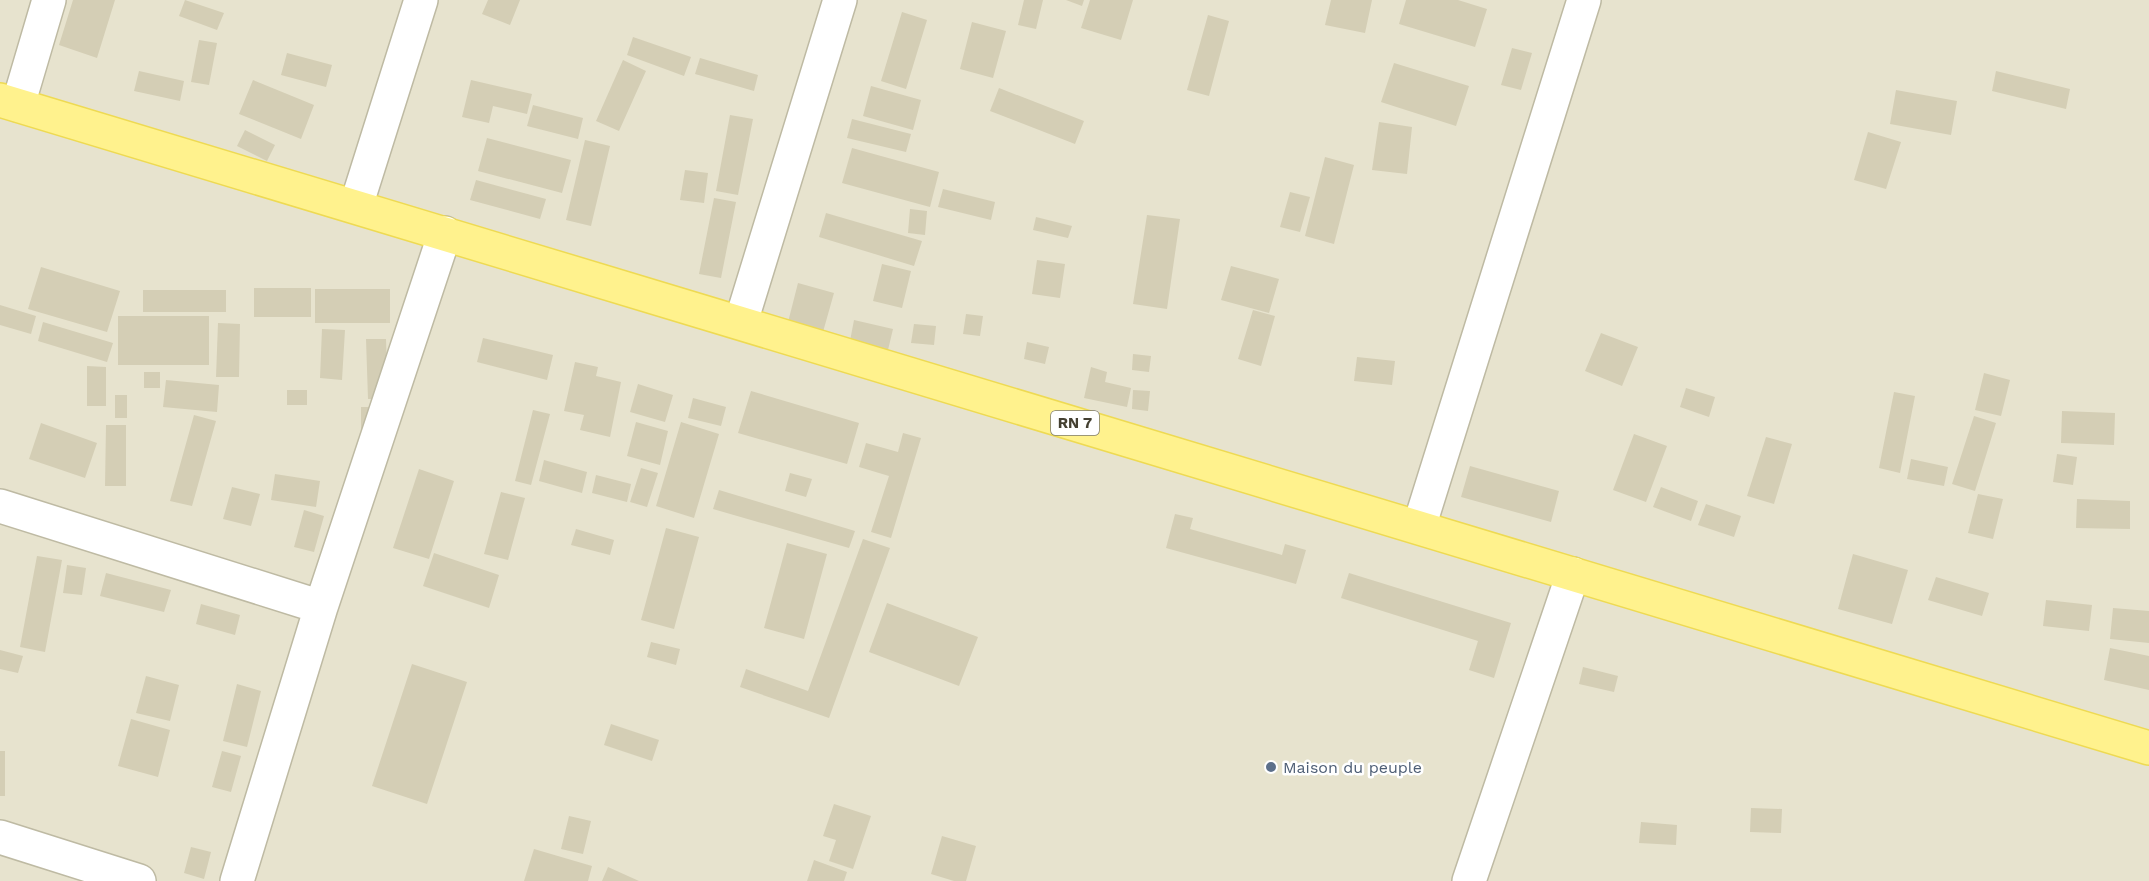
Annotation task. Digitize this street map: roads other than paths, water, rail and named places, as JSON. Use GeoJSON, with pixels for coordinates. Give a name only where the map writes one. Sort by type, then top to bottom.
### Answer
{"type":"FeatureCollection","features":[{"type":"Feature","properties":{"kind":"main road","name":"RN 7"},"geometry":{"type":"LineString","coordinates":[[9,102],[2149,748]]}},
{"type":"Feature","properties":{"kind":"street"},"geometry":{"type":"LineString","coordinates":[[9,102],[49,0]]}},
{"type":"Feature","properties":{"kind":"street"},"geometry":{"type":"LineString","coordinates":[[356,206],[421,0]]}},
{"type":"Feature","properties":{"kind":"street"},"geometry":{"type":"LineString","coordinates":[[741,322],[840,0]]}},
{"type":"Feature","properties":{"kind":"street"},"geometry":{"type":"LineString","coordinates":[[1419,527],[1584,0]]}},
{"type":"Feature","properties":{"kind":"street"},"geometry":{"type":"LineString","coordinates":[[237,881],[321,607],[445,233]]}},
{"type":"Feature","properties":{"kind":"street"},"geometry":{"type":"LineString","coordinates":[[0,506],[321,607]]}},
{"type":"Feature","properties":{"kind":"street"},"geometry":{"type":"LineString","coordinates":[[1469,881],[1573,574]]}},
{"type":"Feature","properties":{"kind":"street"},"geometry":{"type":"LineString","coordinates":[[0,837],[139,881]]}},
{"type":"Feature","properties":{"kind":"place","name":"Maison du peuple"},"geometry":{"type":"Point","coordinates":[1271,767]}}]}
